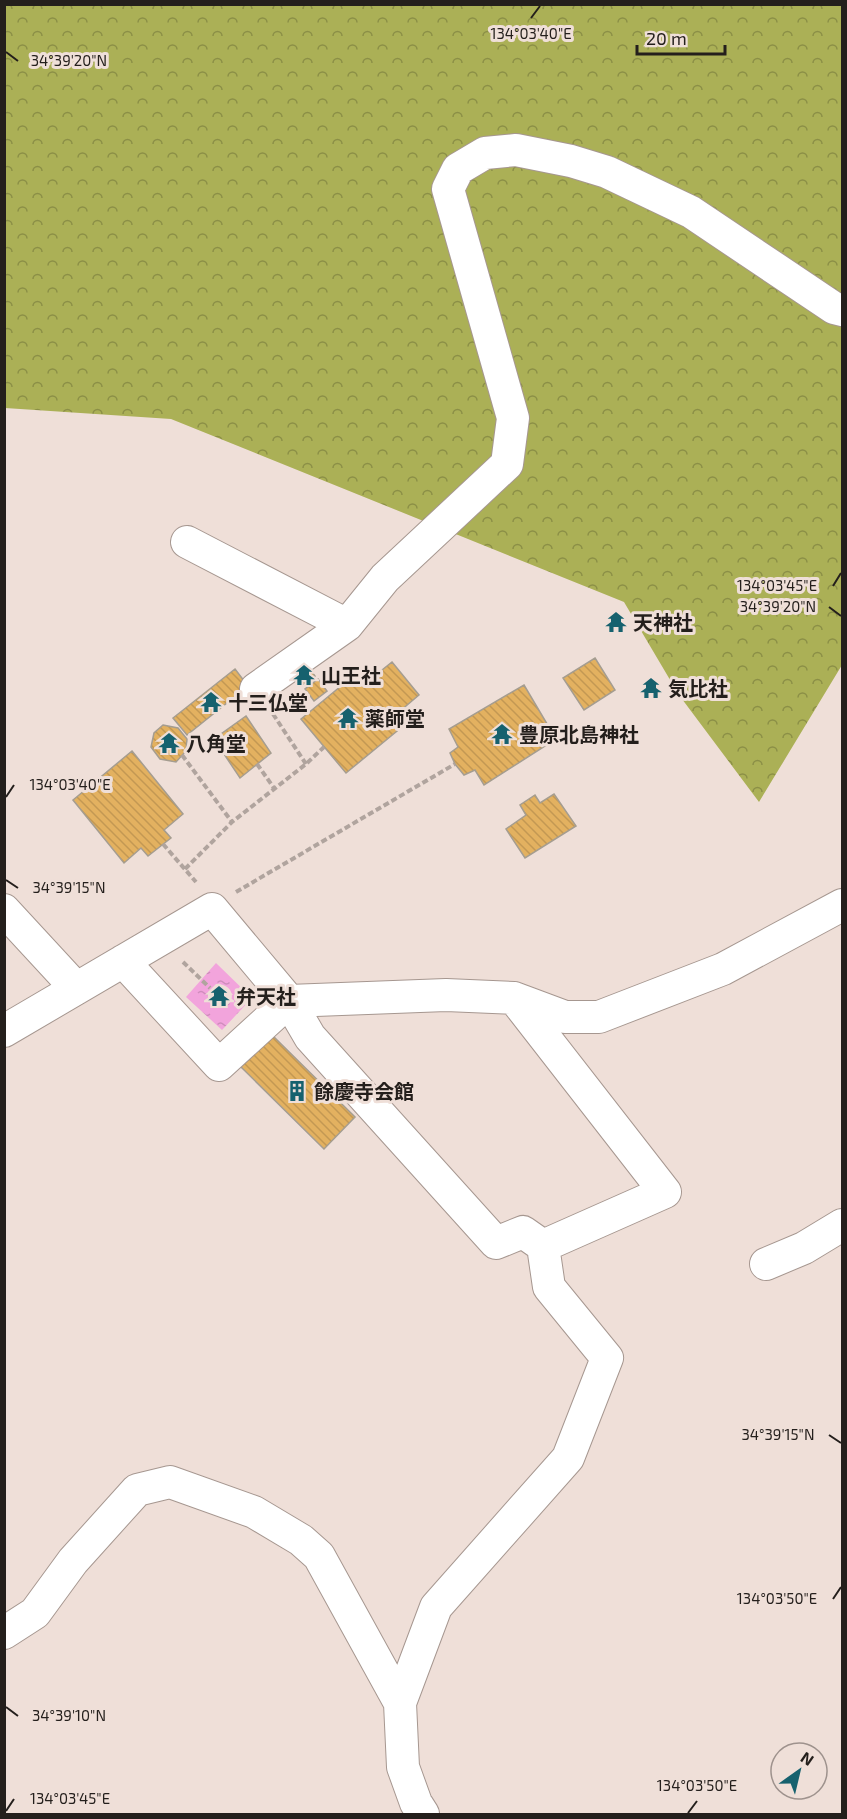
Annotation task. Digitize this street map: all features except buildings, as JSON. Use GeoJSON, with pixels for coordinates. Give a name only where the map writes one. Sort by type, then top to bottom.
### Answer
{"type":"FeatureCollection","features":[{"type":"Feature","properties":{"kind":"street"},"geometry":{"type":"LineString","coordinates":[[256,689],[347,625],[385,578],[507,464],[513,418],[448,189],[458,169],[485,153],[516,150],[571,161],[607,172],[691,212],[834,308],[843,310]]}},
{"type":"Feature","properties":{"kind":"street"},"geometry":{"type":"LineString","coordinates":[[187,542],[347,625]]}},
{"type":"Feature","properties":{"kind":"street"},"geometry":{"type":"LineString","coordinates":[[4,1031],[220,903],[289,1002],[310,1037],[496,1243],[523,1232],[543,1246],[549,1287],[607,1358],[568,1458],[436,1606],[400,1703],[403,1767],[416,1803],[423,1815]]}},
{"type":"Feature","properties":{"kind":"street"},"geometry":{"type":"LineString","coordinates":[[123,961],[219,1065],[289,1002],[446,995],[514,998],[566,1017],[599,1017],[723,969],[843,905]]}},
{"type":"Feature","properties":{"kind":"street"},"geometry":{"type":"LineString","coordinates":[[4,910],[76,988]]}},
{"type":"Feature","properties":{"kind":"street"},"geometry":{"type":"LineString","coordinates":[[514,998],[665,1192],[543,1246]]}},
{"type":"Feature","properties":{"kind":"street"},"geometry":{"type":"LineString","coordinates":[[765,1264],[804,1248],[843,1225]]}},
{"type":"Feature","properties":{"kind":"street"},"geometry":{"type":"LineString","coordinates":[[4,1633],[34,1612],[73,1561],[137,1490],[170,1482],[254,1512],[301,1540],[319,1556],[400,1703]]}},
{"type":"Feature","properties":{"kind":"path"},"geometry":{"type":"LineString","coordinates":[[256,689],[306,764]]}},
{"type":"Feature","properties":{"kind":"path"},"geometry":{"type":"LineString","coordinates":[[185,869],[232,822],[306,764],[324,747]]}},
{"type":"Feature","properties":{"kind":"path"},"geometry":{"type":"LineString","coordinates":[[182,756],[232,822]]}},
{"type":"Feature","properties":{"kind":"path"},"geometry":{"type":"LineString","coordinates":[[257,764],[274,788]]}},
{"type":"Feature","properties":{"kind":"path"},"geometry":{"type":"LineString","coordinates":[[163,844],[199,885],[220,903],[455,764]]}},
{"type":"Feature","properties":{"kind":"path"},"geometry":{"type":"LineString","coordinates":[[201,980],[210,988]]}},
{"type":"Feature","properties":{"kind":"green space"},"geometry":{"type":"Polygon","coordinates":[[[4,5],[842,5],[842,665],[759,802],[679,695],[624,602],[171,419],[5,408],[4,5]]]}},
{"type":"Feature","properties":{"kind":"water"},"geometry":{"type":"Polygon","coordinates":[[[216,963],[252,998],[222,1030],[186,997],[216,963]],[[216,984],[208,992],[208,1000],[213,1007],[226,1006],[232,998],[229,988],[216,984]]]}},
{"type":"Feature","properties":{"kind":"place","name":"天神社"},"geometry":{"type":"Point","coordinates":[616,622]}},
{"type":"Feature","properties":{"kind":"place","name":"山王社"},"geometry":{"type":"Point","coordinates":[304,675]}},
{"type":"Feature","properties":{"kind":"place","name":"気比社"},"geometry":{"type":"Point","coordinates":[651,688]}},
{"type":"Feature","properties":{"kind":"place","name":"十三仏堂"},"geometry":{"type":"Point","coordinates":[211,702]}},
{"type":"Feature","properties":{"kind":"place","name":"薬師堂"},"geometry":{"type":"Point","coordinates":[348,718]}},
{"type":"Feature","properties":{"kind":"place","name":"豊原北島神社"},"geometry":{"type":"Point","coordinates":[502,734]}},
{"type":"Feature","properties":{"kind":"place","name":"八角堂"},"geometry":{"type":"Point","coordinates":[169,743]}},
{"type":"Feature","properties":{"kind":"place","name":"弁天社"},"geometry":{"type":"Point","coordinates":[219,996]}},
{"type":"Feature","properties":{"kind":"place","name":"餘慶寺会館"},"geometry":{"type":"Point","coordinates":[297,1091]}}]}
